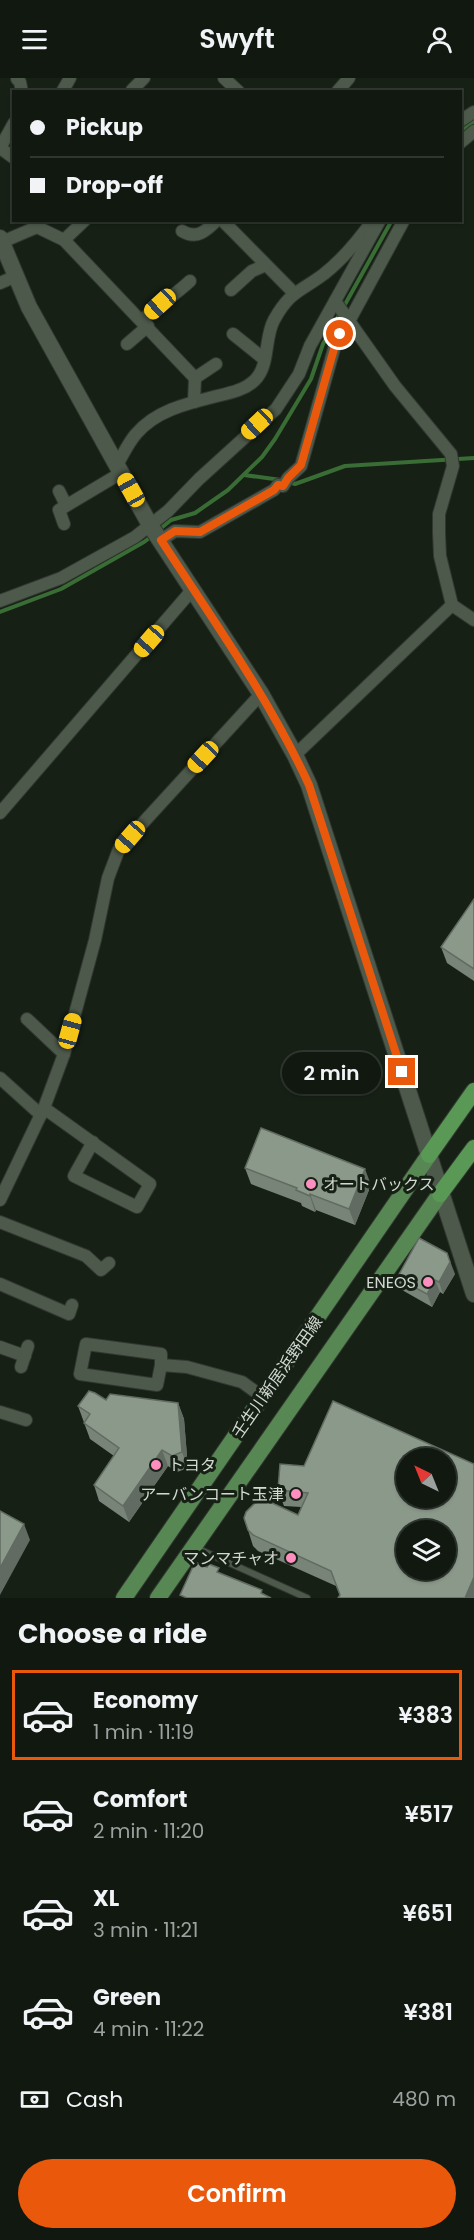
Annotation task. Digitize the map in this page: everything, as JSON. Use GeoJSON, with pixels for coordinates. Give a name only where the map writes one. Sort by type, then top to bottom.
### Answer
{"type":"FeatureCollection","features":[{"type":"Feature","properties":{"kind":"highway"},"geometry":{"type":"LineString","coordinates":[[429,1155],[474,1091]]}},
{"type":"Feature","properties":{"kind":"highway"},"geometry":{"type":"LineString","coordinates":[[440,1194],[474,1148]]}},
{"type":"Feature","properties":{"kind":"main road","name":"壬生川新居浜野田線"},"geometry":{"type":"LineString","coordinates":[[124,1598],[264,1398],[429,1155]]}},
{"type":"Feature","properties":{"kind":"main road","name":"壬生川新居浜野田線"},"geometry":{"type":"LineString","coordinates":[[158,1598],[440,1194]]}},
{"type":"Feature","properties":{"kind":"street"},"geometry":{"type":"LineString","coordinates":[[132,90],[144,78]]}},
{"type":"Feature","properties":{"kind":"street"},"geometry":{"type":"LineString","coordinates":[[224,78],[237,90]]}},
{"type":"Feature","properties":{"kind":"street"},"geometry":{"type":"LineString","coordinates":[[339,90],[350,78]]}},
{"type":"Feature","properties":{"kind":"street"},"geometry":{"type":"LineString","coordinates":[[0,148],[12,127]]}},
{"type":"Feature","properties":{"kind":"street"},"geometry":{"type":"LineString","coordinates":[[462,141],[474,131]]}},
{"type":"Feature","properties":{"kind":"street"},"geometry":{"type":"LineString","coordinates":[[64,240],[83,222]]}},
{"type":"Feature","properties":{"kind":"street"},"geometry":{"type":"LineString","coordinates":[[182,231],[190,236],[198,234],[217,222]]}},
{"type":"Feature","properties":{"kind":"street"},"geometry":{"type":"LineString","coordinates":[[221,222],[294,293]]}},
{"type":"Feature","properties":{"kind":"street"},"geometry":{"type":"LineString","coordinates":[[64,524],[58,510],[119,469],[134,436],[142,428],[168,411],[246,387],[260,373],[272,323],[281,308],[294,293],[343,258],[371,222]]}},
{"type":"Feature","properties":{"kind":"street"},"geometry":{"type":"LineString","coordinates":[[156,533],[276,408],[299,374],[310,346],[380,222]]}},
{"type":"Feature","properties":{"kind":"street"},"geometry":{"type":"LineString","coordinates":[[0,601],[61,578],[135,537],[175,531],[200,532],[274,490],[278,485],[283,486],[301,465],[334,349],[347,317],[403,222]]}},
{"type":"Feature","properties":{"kind":"street"},"geometry":{"type":"LineString","coordinates":[[194,402],[195,378],[64,240],[37,224],[1,240],[29,307],[119,469],[156,533],[261,694],[309,785],[474,1294]]}},
{"type":"Feature","properties":{"kind":"street"},"geometry":{"type":"LineString","coordinates":[[231,290],[252,271],[267,265]]}},
{"type":"Feature","properties":{"kind":"street"},"geometry":{"type":"LineString","coordinates":[[0,283],[16,276]]}},
{"type":"Feature","properties":{"kind":"street"},"geometry":{"type":"LineString","coordinates":[[127,344],[160,304],[172,298],[190,281]]}},
{"type":"Feature","properties":{"kind":"street"},"geometry":{"type":"LineString","coordinates":[[295,755],[452,606],[452,597],[440,556],[439,533],[439,514],[453,466],[451,454],[395,386],[336,302]]}},
{"type":"Feature","properties":{"kind":"street"},"geometry":{"type":"LineString","coordinates":[[233,334],[264,359]]}},
{"type":"Feature","properties":{"kind":"street"},"geometry":{"type":"LineString","coordinates":[[195,378],[216,364]]}},
{"type":"Feature","properties":{"kind":"street"},"geometry":{"type":"LineString","coordinates":[[59,491],[66,505]]}},
{"type":"Feature","properties":{"kind":"street"},"geometry":{"type":"LineString","coordinates":[[0,813],[193,589]]}},
{"type":"Feature","properties":{"kind":"street"},"geometry":{"type":"LineString","coordinates":[[452,606],[474,620]]}},
{"type":"Feature","properties":{"kind":"street"},"geometry":{"type":"LineString","coordinates":[[1,1194],[43,1112],[64,1054],[95,940],[108,878],[119,849],[261,694]]}},
{"type":"Feature","properties":{"kind":"street"},"geometry":{"type":"LineString","coordinates":[[27,1019],[64,1054]]}},
{"type":"Feature","properties":{"kind":"street"},"geometry":{"type":"LineString","coordinates":[[0,1078],[43,1112],[93,1142],[150,1184],[137,1207],[74,1176],[93,1142]]}},
{"type":"Feature","properties":{"kind":"street"},"geometry":{"type":"LineString","coordinates":[[0,1222],[86,1256],[101,1270],[109,1263]]}},
{"type":"Feature","properties":{"kind":"street"},"geometry":{"type":"LineString","coordinates":[[0,1284],[69,1314],[72,1305]]}},
{"type":"Feature","properties":{"kind":"street"},"geometry":{"type":"LineString","coordinates":[[86,1344],[161,1354],[160,1365],[157,1385],[80,1374],[86,1344]]}},
{"type":"Feature","properties":{"kind":"street"},"geometry":{"type":"LineString","coordinates":[[0,1347],[25,1356]]}},
{"type":"Feature","properties":{"kind":"street"},"geometry":{"type":"LineString","coordinates":[[160,1365],[187,1366],[242,1382],[264,1398]]}},
{"type":"Feature","properties":{"kind":"street"},"geometry":{"type":"LineString","coordinates":[[0,1412],[26,1420]]}},
{"type":"Feature","properties":{"kind":"lane"},"geometry":{"type":"LineString","coordinates":[[194,1547],[307,1598]]}},
{"type":"Feature","properties":{"kind":"building"},"geometry":{"type":"Polygon","coordinates":[[[474,899],[474,969],[441,947],[474,899]]]}},
{"type":"Feature","properties":{"kind":"building","name":"オートバックス"},"geometry":{"type":"Polygon","coordinates":[[[261,1128],[365,1169],[349,1209],[310,1194],[310,1196],[296,1190],[297,1188],[245,1168],[261,1128]]]}},
{"type":"Feature","properties":{"kind":"building"},"geometry":{"type":"Polygon","coordinates":[[[419,1238],[447,1253],[450,1262],[439,1282],[435,1280],[427,1294],[397,1278],[419,1238]]]}},
{"type":"Feature","properties":{"kind":"building","name":"トヨタ"},"geometry":{"type":"Polygon","coordinates":[[[89,1391],[106,1400],[110,1394],[178,1403],[182,1452],[172,1456],[162,1450],[123,1506],[94,1485],[119,1448],[84,1423],[90,1414],[78,1406],[89,1391]]]}},
{"type":"Feature","properties":{"kind":"building"},"geometry":{"type":"Polygon","coordinates":[[[333,1401],[438,1448],[396,1448],[396,1508],[456,1508],[456,1456],[474,1464],[474,1577],[465,1598],[338,1598],[340,1595],[331,1571],[253,1535],[248,1530],[244,1518],[246,1512],[255,1503],[268,1501],[298,1515],[308,1493],[278,1490],[280,1464],[304,1466],[333,1401]]]}},
{"type":"Feature","properties":{"kind":"building"},"geometry":{"type":"Polygon","coordinates":[[[0,1511],[24,1524],[0,1568],[0,1511]]]}},
{"type":"Feature","properties":{"kind":"building"},"geometry":{"type":"Polygon","coordinates":[[[195,1562],[207,1567],[209,1564],[219,1568],[217,1572],[262,1590],[261,1593],[271,1598],[187,1598],[180,1595],[195,1562]]]}},
{"type":"Feature","properties":{"kind":"waterway"},"geometry":{"type":"LineString","coordinates":[[462,130],[474,121]]}},
{"type":"Feature","properties":{"kind":"waterway"},"geometry":{"type":"LineString","coordinates":[[160,529],[171,520],[195,513],[228,490],[262,457],[311,379],[323,344],[391,222]]}},
{"type":"Feature","properties":{"kind":"waterway"},"geometry":{"type":"LineString","coordinates":[[289,482],[295,484],[345,466],[474,458]]}},
{"type":"Feature","properties":{"kind":"waterway"},"geometry":{"type":"LineString","coordinates":[[244,475],[281,480]]}},
{"type":"Feature","properties":{"kind":"waterway"},"geometry":{"type":"LineString","coordinates":[[0,612],[61,589],[152,536]]}},
{"type":"Feature","properties":{"kind":"place","name":"オートバックス"},"geometry":{"type":"Point","coordinates":[311,1184]}},
{"type":"Feature","properties":{"kind":"place","name":"ENEOS"},"geometry":{"type":"Point","coordinates":[428,1282]}},
{"type":"Feature","properties":{"kind":"place","name":"トヨタ"},"geometry":{"type":"Point","coordinates":[156,1465]}},
{"type":"Feature","properties":{"kind":"place","name":"アーバンコート玉津"},"geometry":{"type":"Point","coordinates":[296,1494]}},
{"type":"Feature","properties":{"kind":"place","name":"マンマチャオ"},"geometry":{"type":"Point","coordinates":[291,1558]}},
{"type":"Feature","properties":{"kind":"route"},"geometry":{"type":"LineString","coordinates":[[340,334],[301,465],[283,486],[278,485],[274,490],[200,532],[175,531],[161,540],[261,694],[309,785],[402,1072]]}}]}
